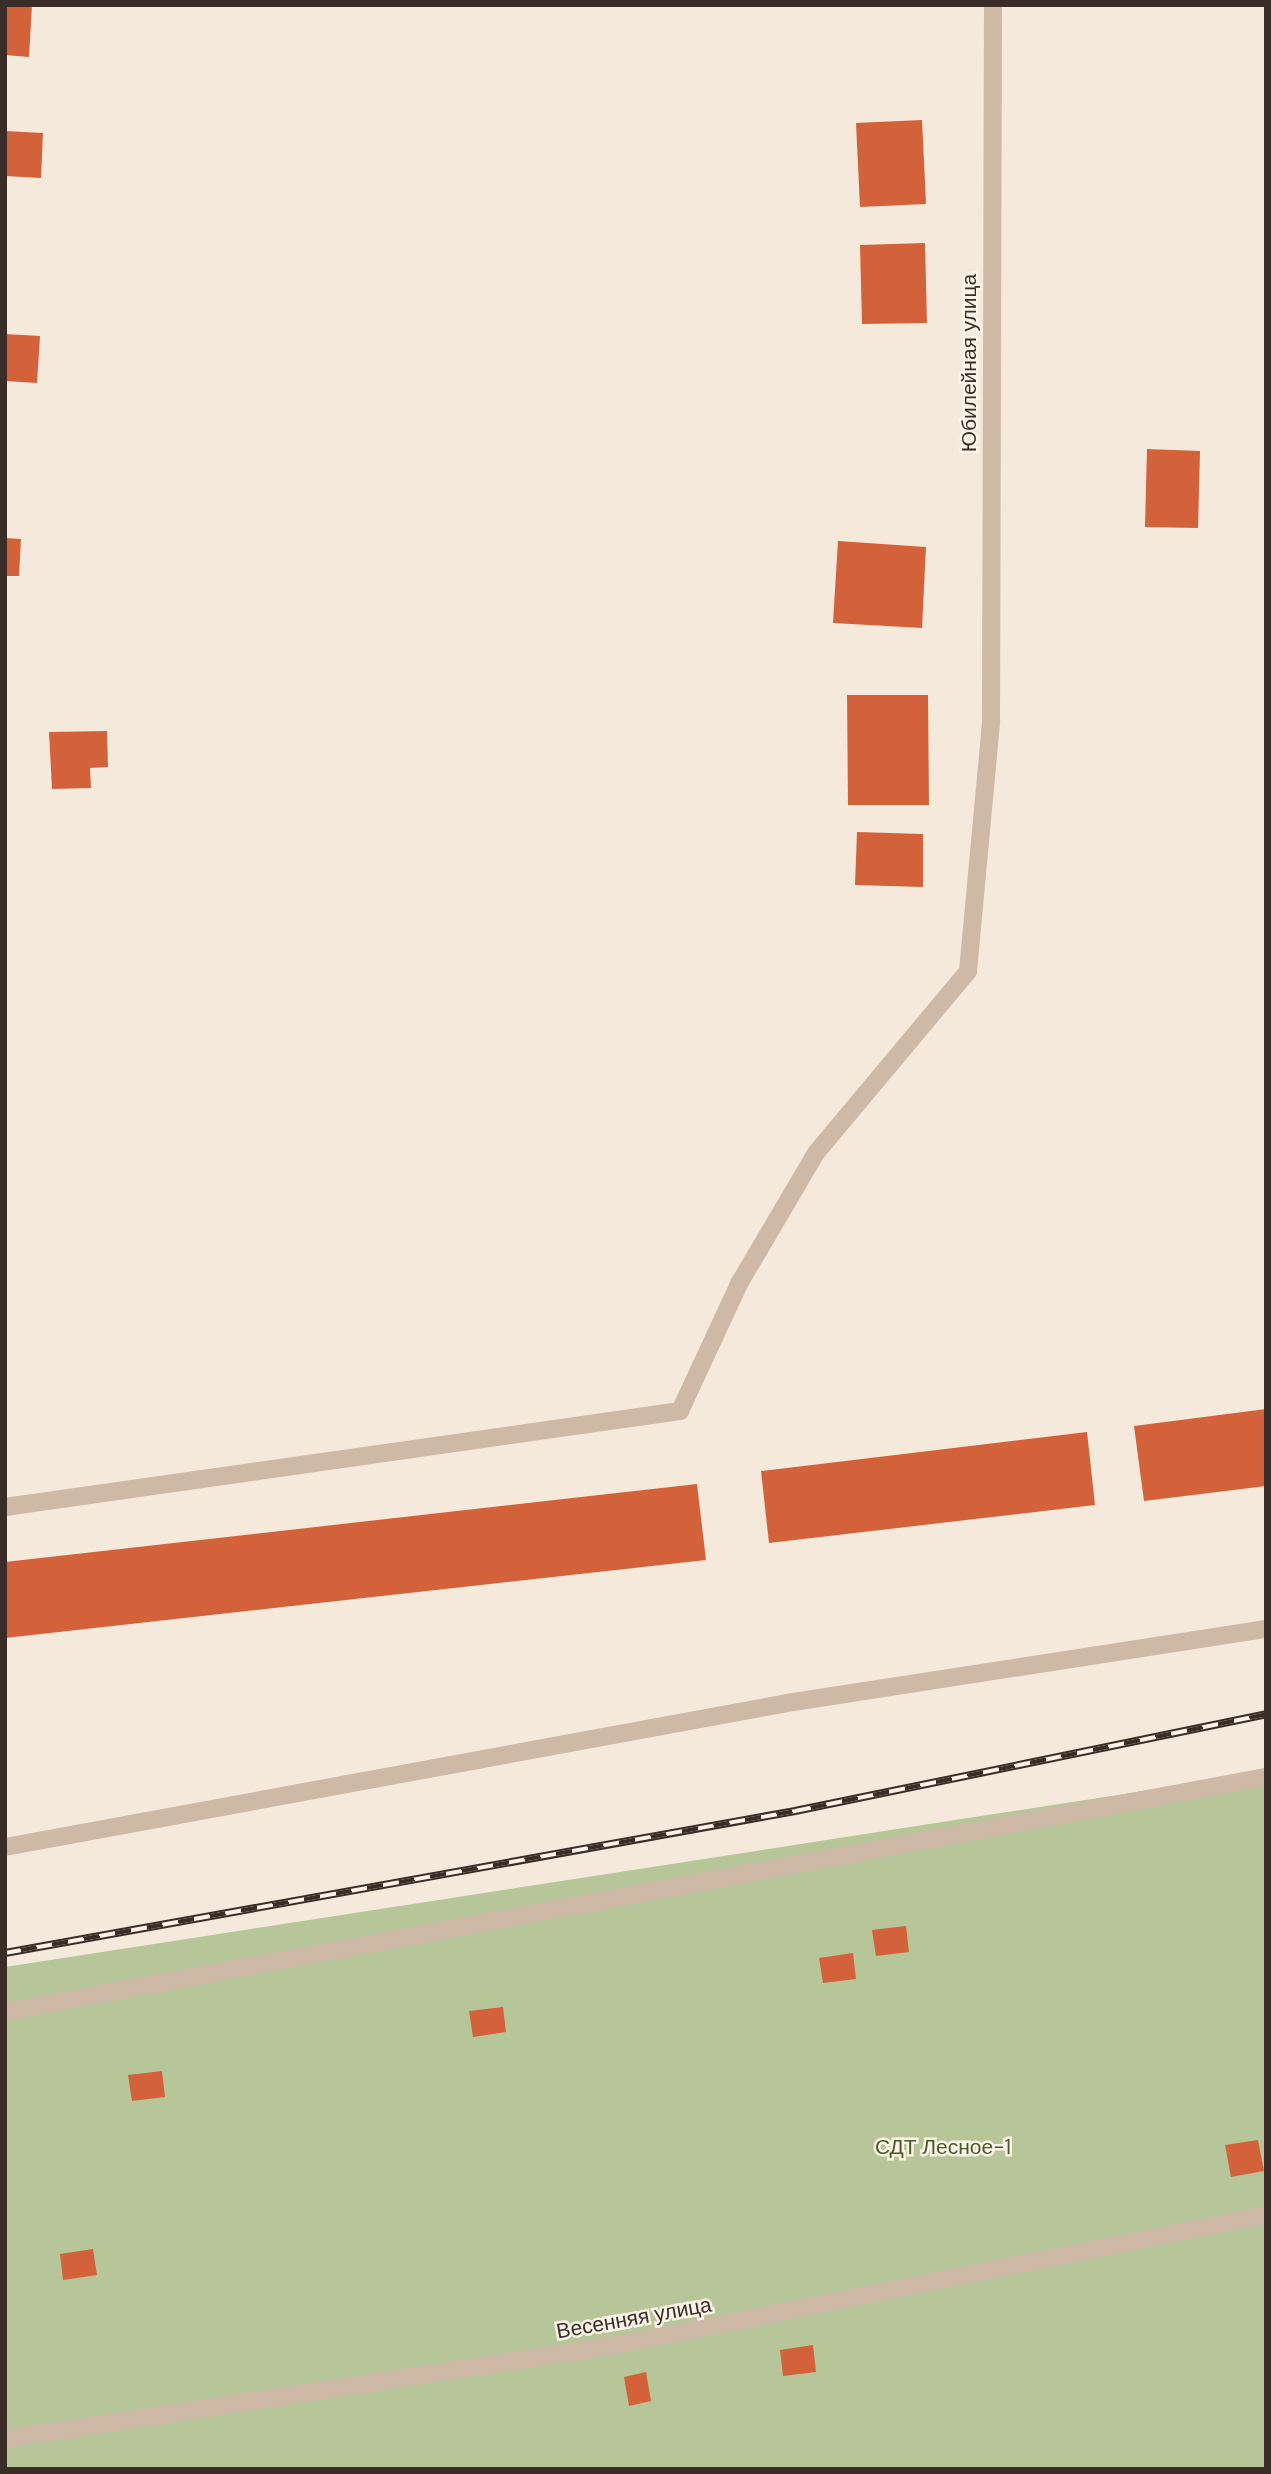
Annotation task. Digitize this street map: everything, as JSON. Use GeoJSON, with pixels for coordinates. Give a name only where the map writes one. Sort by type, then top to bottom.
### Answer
{"type":"FeatureCollection","features":[{"type":"Feature","properties":{"kind":"street","name":"Юбилейная улица"},"geometry":{"type":"LineString","coordinates":[[5,1507],[680,1411],[740,1282],[816,1153],[968,971],[991,721],[993,5]]}},
{"type":"Feature","properties":{"kind":"street"},"geometry":{"type":"LineString","coordinates":[[5,1847],[788,1703],[1266,1629]]}},
{"type":"Feature","properties":{"kind":"street"},"geometry":{"type":"LineString","coordinates":[[5,2012],[1266,1777]]}},
{"type":"Feature","properties":{"kind":"street","name":"Весенняя улица"},"geometry":{"type":"LineString","coordinates":[[5,2440],[613,2346],[1266,2215]]}},
{"type":"Feature","properties":{"kind":"green space","name":"СДТ Лесное-1"},"geometry":{"type":"Polygon","coordinates":[[[1266,1772],[1266,2469],[5,2469],[5,1967],[1266,1772]]]}},
{"type":"Feature","properties":{"kind":"building"},"geometry":{"type":"Polygon","coordinates":[[[5,5],[32,5],[29,57],[5,55],[5,5]]]}},
{"type":"Feature","properties":{"kind":"building"},"geometry":{"type":"Polygon","coordinates":[[[922,120],[926,204],[860,207],[856,123],[922,120]]]}},
{"type":"Feature","properties":{"kind":"building"},"geometry":{"type":"Polygon","coordinates":[[[5,131],[43,133],[41,178],[5,176],[5,131]]]}},
{"type":"Feature","properties":{"kind":"building"},"geometry":{"type":"Polygon","coordinates":[[[925,243],[927,323],[862,324],[860,245],[925,243]]]}},
{"type":"Feature","properties":{"kind":"building"},"geometry":{"type":"Polygon","coordinates":[[[5,334],[40,336],[37,383],[5,381],[5,334]]]}},
{"type":"Feature","properties":{"kind":"building"},"geometry":{"type":"Polygon","coordinates":[[[1147,449],[1200,451],[1198,528],[1145,527],[1147,449]]]}},
{"type":"Feature","properties":{"kind":"building"},"geometry":{"type":"Polygon","coordinates":[[[5,538],[21,539],[19,576],[5,576],[5,538]]]}},
{"type":"Feature","properties":{"kind":"building"},"geometry":{"type":"Polygon","coordinates":[[[838,541],[926,547],[922,628],[833,623],[838,541]]]}},
{"type":"Feature","properties":{"kind":"building"},"geometry":{"type":"Polygon","coordinates":[[[847,695],[928,695],[929,805],[848,805],[847,695]]]}},
{"type":"Feature","properties":{"kind":"building"},"geometry":{"type":"Polygon","coordinates":[[[107,731],[108,767],[90,768],[91,788],[52,789],[49,732],[107,731]]]}},
{"type":"Feature","properties":{"kind":"building"},"geometry":{"type":"Polygon","coordinates":[[[857,832],[923,834],[923,887],[855,885],[857,832]]]}},
{"type":"Feature","properties":{"kind":"building"},"geometry":{"type":"Polygon","coordinates":[[[1266,1409],[1266,1486],[1144,1501],[1134,1426],[1266,1409]]]}},
{"type":"Feature","properties":{"kind":"building"},"geometry":{"type":"Polygon","coordinates":[[[1087,1432],[1095,1505],[769,1543],[761,1471],[1087,1432]]]}},
{"type":"Feature","properties":{"kind":"building"},"geometry":{"type":"Polygon","coordinates":[[[697,1484],[706,1560],[5,1638],[5,1562],[697,1484]]]}},
{"type":"Feature","properties":{"kind":"building"},"geometry":{"type":"Polygon","coordinates":[[[906,1926],[909,1952],[876,1956],[872,1930],[906,1926]]]}},
{"type":"Feature","properties":{"kind":"building"},"geometry":{"type":"Polygon","coordinates":[[[853,1953],[856,1979],[823,1983],[819,1958],[853,1953]]]}},
{"type":"Feature","properties":{"kind":"building"},"geometry":{"type":"Polygon","coordinates":[[[503,2007],[506,2032],[473,2037],[469,2011],[503,2007]]]}},
{"type":"Feature","properties":{"kind":"building"},"geometry":{"type":"Polygon","coordinates":[[[162,2071],[165,2097],[132,2101],[128,2075],[162,2071]]]}},
{"type":"Feature","properties":{"kind":"building"},"geometry":{"type":"Polygon","coordinates":[[[1258,2140],[1264,2171],[1231,2177],[1225,2145],[1258,2140]]]}},
{"type":"Feature","properties":{"kind":"building"},"geometry":{"type":"Polygon","coordinates":[[[93,2249],[97,2275],[63,2280],[60,2254],[93,2249]]]}},
{"type":"Feature","properties":{"kind":"building"},"geometry":{"type":"Polygon","coordinates":[[[813,2345],[816,2372],[783,2376],[780,2350],[813,2345]]]}},
{"type":"Feature","properties":{"kind":"building"},"geometry":{"type":"Polygon","coordinates":[[[646,2372],[651,2401],[629,2406],[624,2377],[646,2372]]]}},
{"type":"Feature","properties":{"kind":"railway"},"geometry":{"type":"LineString","coordinates":[[5,1953],[795,1811],[1266,1714]]}}]}
